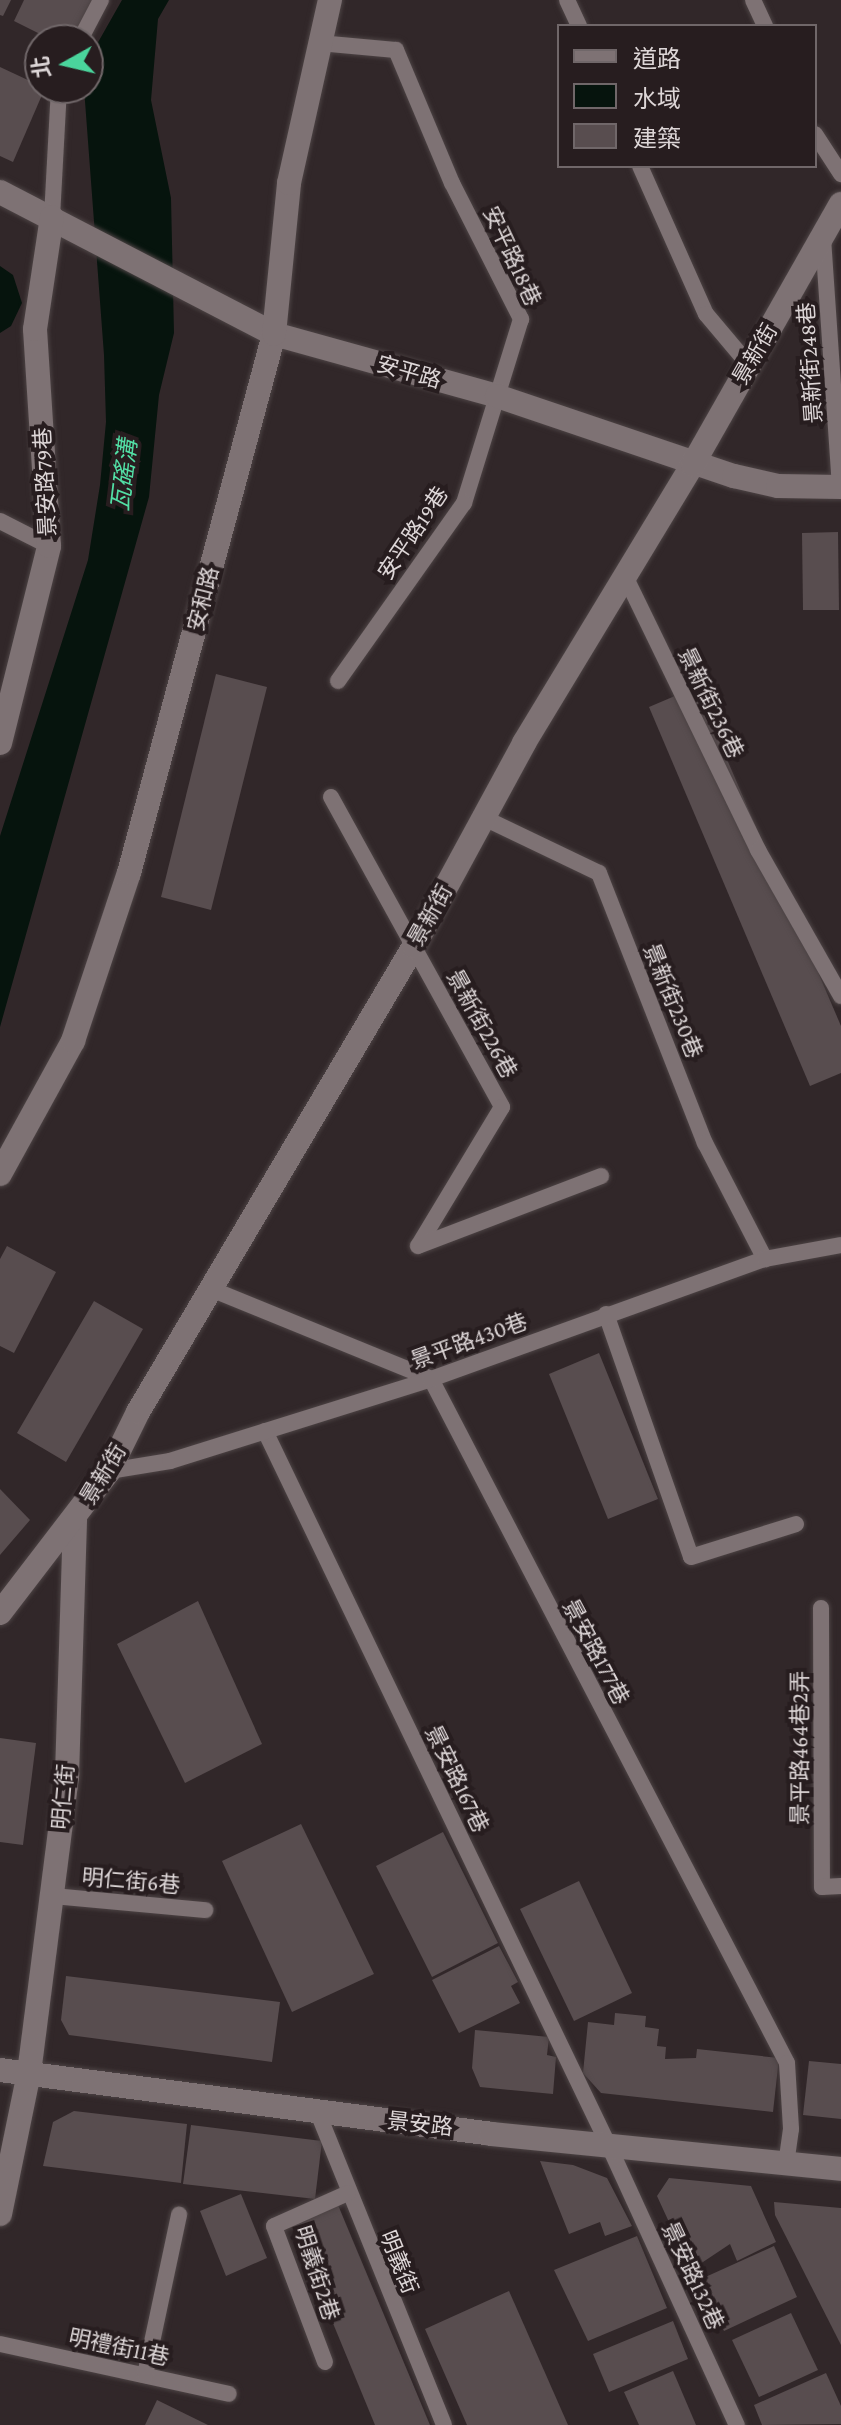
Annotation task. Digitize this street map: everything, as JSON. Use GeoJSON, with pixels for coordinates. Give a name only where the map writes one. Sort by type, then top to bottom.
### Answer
{"type":"FeatureCollection","features":[{"type":"Feature","properties":{"kind":"street","name":"安和路"},"geometry":{"type":"LineString","coordinates":[[0,1174],[73,1041],[129,873],[274,334],[289,183],[330,0]]}},
{"type":"Feature","properties":{"kind":"street","name":"安平路"},"geometry":{"type":"LineString","coordinates":[[0,192],[274,334],[497,396],[693,464],[778,486],[841,487]]}},
{"type":"Feature","properties":{"kind":"street","name":"景新街"},"geometry":{"type":"LineString","coordinates":[[0,1613],[109,1471],[211,1289],[414,946],[624,574],[693,464],[841,204]]}},
{"type":"Feature","properties":{"kind":"street","name":"景安路79巷"},"geometry":{"type":"LineString","coordinates":[[0,743],[49,546],[35,329],[52,217]]}},
{"type":"Feature","properties":{"kind":"street"},"geometry":{"type":"LineString","coordinates":[[841,487],[841,502]]}},
{"type":"Feature","properties":{"kind":"street","name":"明仁街"},"geometry":{"type":"LineString","coordinates":[[0,2214],[29,2073],[67,1775],[75,1519]]}},
{"type":"Feature","properties":{"kind":"street","name":"景安路"},"geometry":{"type":"LineString","coordinates":[[0,2070],[318,2113],[841,2169]]}},
{"type":"Feature","properties":{"kind":"lane"},"geometry":{"type":"LineString","coordinates":[[88,24],[101,0]]}},
{"type":"Feature","properties":{"kind":"lane"},"geometry":{"type":"LineString","coordinates":[[567,0],[578,24]]}},
{"type":"Feature","properties":{"kind":"lane"},"geometry":{"type":"LineString","coordinates":[[753,0],[764,24]]}},
{"type":"Feature","properties":{"kind":"lane","name":"安平路18巷"},"geometry":{"type":"LineString","coordinates":[[319,43],[396,50],[452,183],[521,319],[497,396]]}},
{"type":"Feature","properties":{"kind":"lane"},"geometry":{"type":"LineString","coordinates":[[52,217],[58,104]]}},
{"type":"Feature","properties":{"kind":"lane"},"geometry":{"type":"LineString","coordinates":[[817,137],[841,174]]}},
{"type":"Feature","properties":{"kind":"lane"},"geometry":{"type":"LineString","coordinates":[[641,168],[706,314],[749,365]]}},
{"type":"Feature","properties":{"kind":"lane","name":"景新街248巷"},"geometry":{"type":"LineString","coordinates":[[823,235],[841,487]]}},
{"type":"Feature","properties":{"kind":"lane","name":"安平路19巷"},"geometry":{"type":"LineString","coordinates":[[338,681],[464,503],[497,396]]}},
{"type":"Feature","properties":{"kind":"lane"},"geometry":{"type":"LineString","coordinates":[[0,521],[49,546]]}},
{"type":"Feature","properties":{"kind":"lane","name":"景新街236巷"},"geometry":{"type":"LineString","coordinates":[[624,574],[758,850],[841,996]]}},
{"type":"Feature","properties":{"kind":"lane"},"geometry":{"type":"LineString","coordinates":[[331,797],[414,946]]}},
{"type":"Feature","properties":{"kind":"lane","name":"景新街230巷"},"geometry":{"type":"LineString","coordinates":[[484,818],[599,873],[705,1143],[765,1259]]}},
{"type":"Feature","properties":{"kind":"lane","name":"景新街226巷"},"geometry":{"type":"LineString","coordinates":[[414,946],[502,1107],[418,1246],[601,1176]]}},
{"type":"Feature","properties":{"kind":"lane","name":"景平路430巷"},"geometry":{"type":"LineString","coordinates":[[109,1471],[170,1461],[431,1379],[765,1259],[841,1245]]}},
{"type":"Feature","properties":{"kind":"lane"},"geometry":{"type":"LineString","coordinates":[[211,1289],[431,1379]]}},
{"type":"Feature","properties":{"kind":"lane"},"geometry":{"type":"LineString","coordinates":[[606,1314],[691,1557],[796,1524]]}},
{"type":"Feature","properties":{"kind":"lane","name":"景安路177巷"},"geometry":{"type":"LineString","coordinates":[[431,1379],[787,2063],[791,2129],[786,2165]]}},
{"type":"Feature","properties":{"kind":"lane","name":"景安路167巷"},"geometry":{"type":"LineString","coordinates":[[265,1431],[609,2146]]}},
{"type":"Feature","properties":{"kind":"lane","name":"景平路464巷2弄"},"geometry":{"type":"LineString","coordinates":[[821,1608],[822,1887],[841,1886]]}},
{"type":"Feature","properties":{"kind":"lane","name":"明仁街6巷"},"geometry":{"type":"LineString","coordinates":[[53,1896],[205,1910]]}},
{"type":"Feature","properties":{"kind":"lane","name":"明義街"},"geometry":{"type":"LineString","coordinates":[[318,2113],[444,2425]]}},
{"type":"Feature","properties":{"kind":"lane","name":"景安路132巷"},"geometry":{"type":"LineString","coordinates":[[609,2146],[737,2425]]}},
{"type":"Feature","properties":{"kind":"lane","name":"明義街2巷"},"geometry":{"type":"LineString","coordinates":[[325,2362],[274,2226],[348,2193]]}},
{"type":"Feature","properties":{"kind":"lane"},"geometry":{"type":"LineString","coordinates":[[145,2375],[179,2215]]}},
{"type":"Feature","properties":{"kind":"lane","name":"明禮街11巷"},"geometry":{"type":"LineString","coordinates":[[0,2344],[229,2394]]}},
{"type":"Feature","properties":{"kind":"water","name":"瓦磘溝"},"geometry":{"type":"Polygon","coordinates":[[[122,0],[169,0],[158,19],[151,100],[171,198],[174,333],[159,395],[149,497],[0,1027],[0,836],[88,560],[100,485],[106,422],[104,355],[85,104],[104,104],[104,32],[122,0]]]}},
{"type":"Feature","properties":{"kind":"water"},"geometry":{"type":"Polygon","coordinates":[[[0,266],[13,275],[22,303],[11,326],[0,333],[0,266]]]}},
{"type":"Feature","properties":{"kind":"building"},"geometry":{"type":"Polygon","coordinates":[[[0,0],[11,0],[3,16],[0,15],[0,0]]]}},
{"type":"Feature","properties":{"kind":"building"},"geometry":{"type":"Polygon","coordinates":[[[24,0],[93,0],[82,24],[24,26],[14,21],[24,0]]]}},
{"type":"Feature","properties":{"kind":"building"},"geometry":{"type":"Polygon","coordinates":[[[0,67],[24,78],[24,104],[38,104],[13,162],[0,156],[0,67]]]}},
{"type":"Feature","properties":{"kind":"building"},"geometry":{"type":"Polygon","coordinates":[[[838,532],[839,610],[803,610],[802,533],[838,532]]]}},
{"type":"Feature","properties":{"kind":"building"},"geometry":{"type":"Polygon","coordinates":[[[216,674],[267,687],[211,910],[161,897],[216,674]]]}},
{"type":"Feature","properties":{"kind":"building"},"geometry":{"type":"Polygon","coordinates":[[[696,687],[841,1026],[841,1073],[810,1086],[649,707],[696,687]]]}},
{"type":"Feature","properties":{"kind":"building"},"geometry":{"type":"Polygon","coordinates":[[[7,1246],[56,1272],[14,1353],[0,1346],[0,1259],[7,1246]]]}},
{"type":"Feature","properties":{"kind":"building"},"geometry":{"type":"Polygon","coordinates":[[[94,1301],[143,1329],[66,1462],[17,1433],[94,1301]]]}},
{"type":"Feature","properties":{"kind":"building"},"geometry":{"type":"Polygon","coordinates":[[[599,1353],[658,1499],[608,1519],[549,1374],[599,1353]]]}},
{"type":"Feature","properties":{"kind":"building"},"geometry":{"type":"Polygon","coordinates":[[[0,1489],[30,1520],[0,1555],[0,1489]]]}},
{"type":"Feature","properties":{"kind":"building"},"geometry":{"type":"Polygon","coordinates":[[[198,1601],[262,1744],[185,1783],[117,1644],[198,1601]]]}},
{"type":"Feature","properties":{"kind":"building"},"geometry":{"type":"Polygon","coordinates":[[[0,1738],[36,1743],[23,1845],[0,1842],[0,1738]]]}},
{"type":"Feature","properties":{"kind":"building"},"geometry":{"type":"Polygon","coordinates":[[[301,1824],[374,1974],[292,2012],[222,1861],[301,1824]]]}},
{"type":"Feature","properties":{"kind":"building"},"geometry":{"type":"Polygon","coordinates":[[[443,1832],[498,1943],[432,1977],[376,1866],[443,1832]]]}},
{"type":"Feature","properties":{"kind":"building"},"geometry":{"type":"Polygon","coordinates":[[[579,1881],[632,1993],[574,2021],[520,1909],[579,1881]]]}},
{"type":"Feature","properties":{"kind":"building"},"geometry":{"type":"Polygon","coordinates":[[[499,1946],[518,1982],[511,1986],[520,2003],[459,2033],[432,1980],[499,1946]]]}},
{"type":"Feature","properties":{"kind":"building"},"geometry":{"type":"Polygon","coordinates":[[[66,1976],[280,2002],[272,2062],[69,2035],[61,2020],[66,1976]]]}},
{"type":"Feature","properties":{"kind":"building"},"geometry":{"type":"Polygon","coordinates":[[[615,2013],[646,2016],[645,2027],[659,2029],[657,2046],[666,2047],[665,2059],[696,2058],[697,2049],[779,2058],[773,2112],[601,2093],[583,2073],[588,2022],[614,2025],[615,2013]]]}},
{"type":"Feature","properties":{"kind":"building"},"geometry":{"type":"Polygon","coordinates":[[[475,2030],[549,2037],[547,2055],[556,2057],[553,2094],[480,2087],[472,2068],[475,2030]]]}},
{"type":"Feature","properties":{"kind":"building"},"geometry":{"type":"Polygon","coordinates":[[[809,2061],[841,2064],[841,2119],[803,2115],[809,2061]]]}},
{"type":"Feature","properties":{"kind":"building"},"geometry":{"type":"Polygon","coordinates":[[[74,2111],[187,2124],[181,2183],[43,2166],[53,2122],[74,2111]]]}},
{"type":"Feature","properties":{"kind":"building"},"geometry":{"type":"Polygon","coordinates":[[[191,2125],[322,2141],[315,2199],[183,2184],[191,2125]]]}},
{"type":"Feature","properties":{"kind":"building"},"geometry":{"type":"Polygon","coordinates":[[[540,2161],[573,2165],[607,2178],[632,2226],[605,2236],[600,2222],[569,2234],[540,2161]]]}},
{"type":"Feature","properties":{"kind":"building"},"geometry":{"type":"Polygon","coordinates":[[[669,2178],[751,2186],[776,2242],[737,2261],[730,2244],[691,2270],[657,2196],[669,2178]]]}},
{"type":"Feature","properties":{"kind":"building"},"geometry":{"type":"Polygon","coordinates":[[[241,2194],[267,2258],[226,2276],[200,2211],[241,2194]]]}},
{"type":"Feature","properties":{"kind":"building"},"geometry":{"type":"Polygon","coordinates":[[[774,2202],[841,2208],[841,2345],[775,2215],[774,2202]]]}},
{"type":"Feature","properties":{"kind":"building"},"geometry":{"type":"Polygon","coordinates":[[[338,2205],[430,2425],[375,2425],[292,2224],[338,2205]]]}},
{"type":"Feature","properties":{"kind":"building"},"geometry":{"type":"Polygon","coordinates":[[[637,2236],[667,2308],[588,2341],[554,2270],[637,2236]]]}},
{"type":"Feature","properties":{"kind":"building"},"geometry":{"type":"Polygon","coordinates":[[[774,2246],[797,2297],[724,2331],[701,2279],[774,2246]]]}},
{"type":"Feature","properties":{"kind":"building"},"geometry":{"type":"Polygon","coordinates":[[[509,2291],[568,2425],[467,2425],[425,2329],[509,2291]]]}},
{"type":"Feature","properties":{"kind":"building"},"geometry":{"type":"Polygon","coordinates":[[[791,2313],[818,2370],[759,2397],[732,2340],[791,2313]]]}},
{"type":"Feature","properties":{"kind":"building"},"geometry":{"type":"Polygon","coordinates":[[[673,2321],[688,2359],[609,2392],[593,2354],[673,2321]]]}},
{"type":"Feature","properties":{"kind":"building"},"geometry":{"type":"Polygon","coordinates":[[[673,2371],[696,2425],[639,2425],[624,2392],[673,2371]]]}},
{"type":"Feature","properties":{"kind":"building"},"geometry":{"type":"Polygon","coordinates":[[[826,2373],[841,2406],[841,2424],[762,2425],[754,2405],[826,2373]]]}},
{"type":"Feature","properties":{"kind":"building"},"geometry":{"type":"Polygon","coordinates":[[[157,2400],[208,2425],[145,2425],[157,2400]]]}}]}
